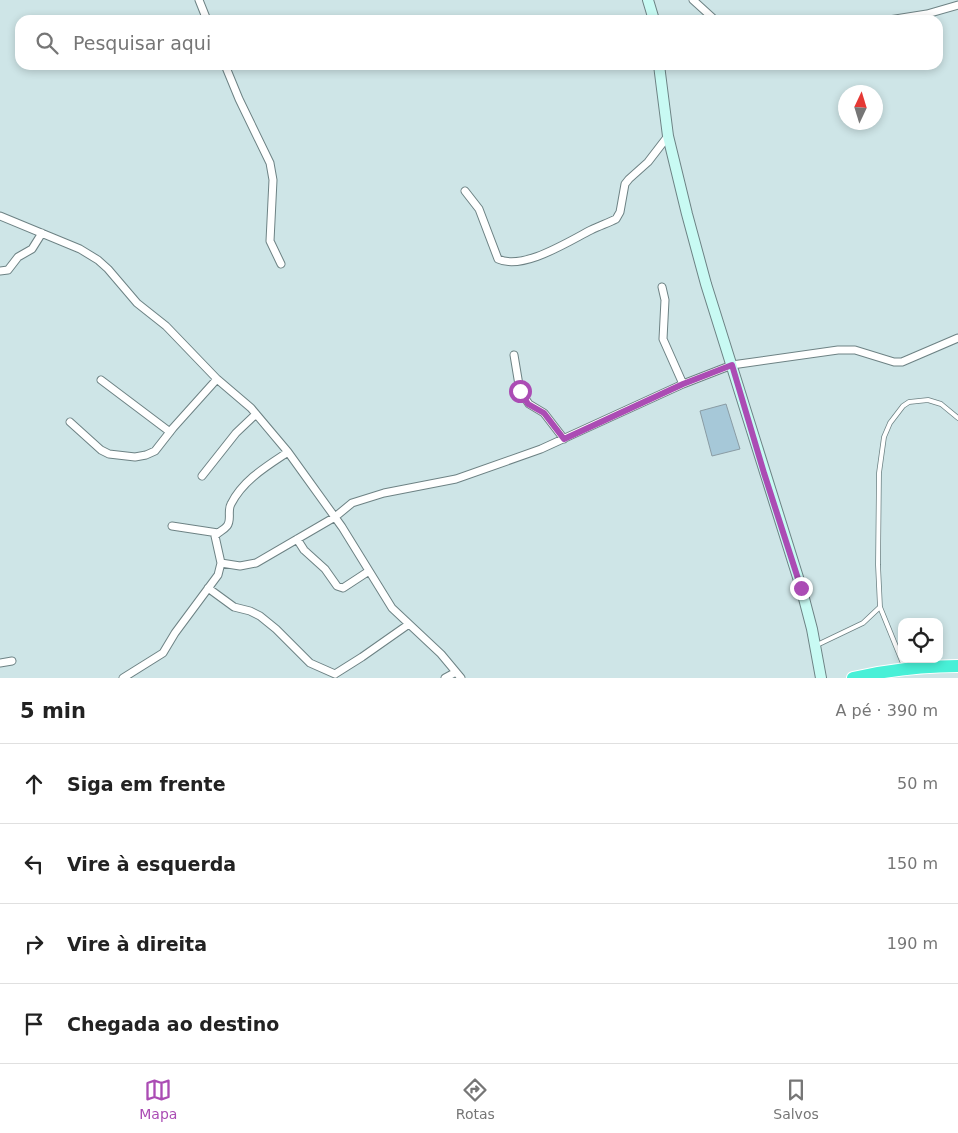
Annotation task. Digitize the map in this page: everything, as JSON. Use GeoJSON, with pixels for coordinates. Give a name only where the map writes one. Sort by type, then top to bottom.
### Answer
{"type":"FeatureCollection","features":[{"type":"Feature","properties":{"kind":"highway"},"geometry":{"type":"LineString","coordinates":[[853,678],[905,668],[958,666]]}},
{"type":"Feature","properties":{"kind":"street"},"geometry":{"type":"LineString","coordinates":[[199,0],[205,15]]}},
{"type":"Feature","properties":{"kind":"street"},"geometry":{"type":"LineString","coordinates":[[648,0],[652,15]]}},
{"type":"Feature","properties":{"kind":"street"},"geometry":{"type":"LineString","coordinates":[[693,0],[710,15]]}},
{"type":"Feature","properties":{"kind":"street"},"geometry":{"type":"LineString","coordinates":[[921,15],[958,5]]}},
{"type":"Feature","properties":{"kind":"street"},"geometry":{"type":"LineString","coordinates":[[227,70],[270,163],[273,180],[270,241],[281,264]]}},
{"type":"Feature","properties":{"kind":"street"},"geometry":{"type":"LineString","coordinates":[[660,70],[668,136],[703,275],[801,588],[821,678]]}},
{"type":"Feature","properties":{"kind":"street"},"geometry":{"type":"LineString","coordinates":[[465,191],[479,209],[498,259],[517,261],[543,255],[616,219],[620,212],[625,184],[628,179],[648,162],[668,136]]}},
{"type":"Feature","properties":{"kind":"street"},"geometry":{"type":"LineString","coordinates":[[0,216],[80,249],[108,268],[137,303],[166,326],[217,379],[256,414],[288,452],[335,517],[392,608],[441,654],[458,675],[445,678]]}},
{"type":"Feature","properties":{"kind":"street"},"geometry":{"type":"LineString","coordinates":[[0,271],[8,270],[18,257],[32,249],[42,233]]}},
{"type":"Feature","properties":{"kind":"street"},"geometry":{"type":"LineString","coordinates":[[662,287],[665,300],[663,339],[683,384]]}},
{"type":"Feature","properties":{"kind":"street"},"geometry":{"type":"LineString","coordinates":[[221,564],[240,566],[256,563],[360,501],[384,493],[456,479],[541,449],[683,384],[732,365],[838,350],[855,350],[894,362],[902,362],[958,338]]}},
{"type":"Feature","properties":{"kind":"street"},"geometry":{"type":"LineString","coordinates":[[514,355],[520,391],[528,404],[544,413],[564,439]]}},
{"type":"Feature","properties":{"kind":"street"},"geometry":{"type":"LineString","coordinates":[[70,422],[102,450],[110,454],[135,457],[146,456],[155,451],[217,379]]}},
{"type":"Feature","properties":{"kind":"street"},"geometry":{"type":"LineString","coordinates":[[101,380],[170,432]]}},
{"type":"Feature","properties":{"kind":"street"},"geometry":{"type":"LineString","coordinates":[[202,476],[236,433],[256,414]]}},
{"type":"Feature","properties":{"kind":"street"},"geometry":{"type":"LineString","coordinates":[[122,678],[163,653],[218,575],[221,564],[215,536],[227,527],[230,522],[229,506],[238,492],[259,471],[288,452]]}},
{"type":"Feature","properties":{"kind":"street"},"geometry":{"type":"LineString","coordinates":[[172,526],[218,533]]}},
{"type":"Feature","properties":{"kind":"street"},"geometry":{"type":"LineString","coordinates":[[297,539],[304,550],[325,569],[336,586],[343,588],[369,571]]}},
{"type":"Feature","properties":{"kind":"street"},"geometry":{"type":"LineString","coordinates":[[208,588],[234,607],[260,616],[310,663],[335,676],[409,624]]}},
{"type":"Feature","properties":{"kind":"street"},"geometry":{"type":"LineString","coordinates":[[0,663],[12,662]]}},
{"type":"Feature","properties":{"kind":"lane"},"geometry":{"type":"LineString","coordinates":[[905,668],[880,607],[878,565],[879,473],[884,437],[890,423],[903,406],[910,402],[928,400],[941,404],[958,418]]}},
{"type":"Feature","properties":{"kind":"lane"},"geometry":{"type":"LineString","coordinates":[[815,646],[862,623],[880,607]]}},
{"type":"Feature","properties":{"kind":"building"},"geometry":{"type":"Polygon","coordinates":[[[726,404],[740,449],[712,456],[700,411],[726,404]]]}},
{"type":"Feature","properties":{"kind":"route"},"geometry":{"type":"LineString","coordinates":[[520,391],[528,404],[544,413],[564,439],[683,384],[732,365],[801,588]]}}]}
